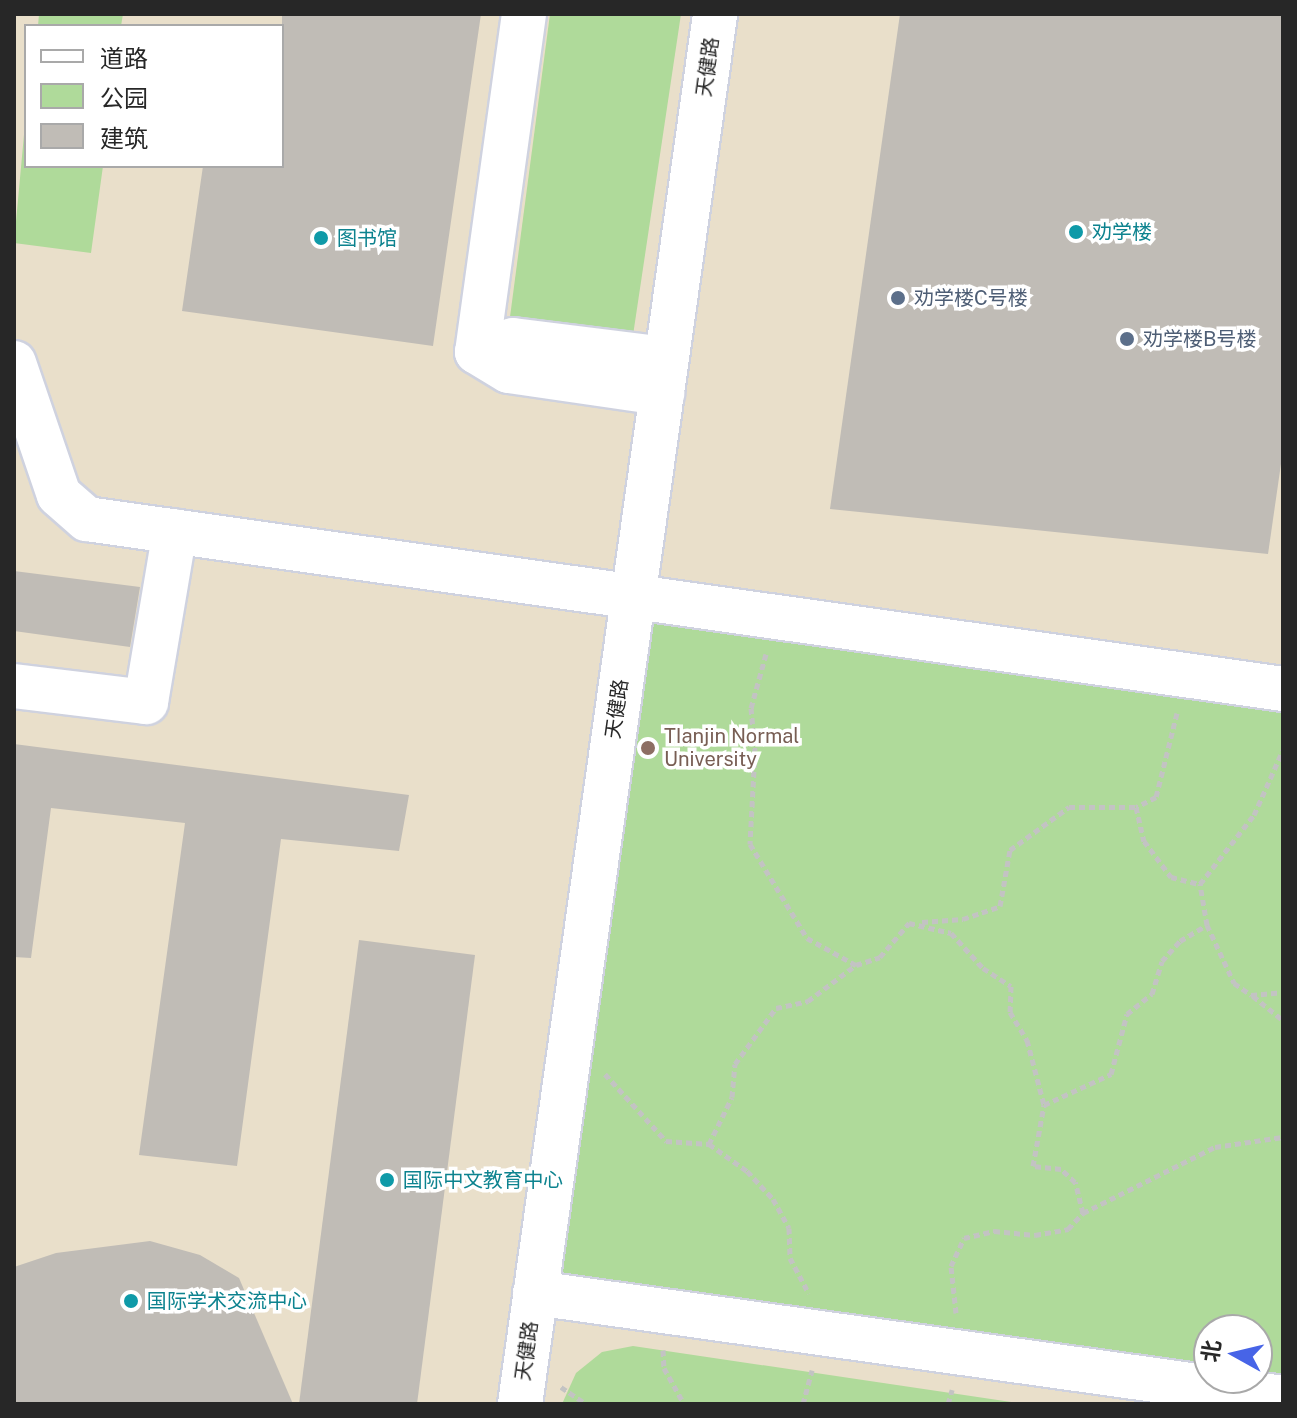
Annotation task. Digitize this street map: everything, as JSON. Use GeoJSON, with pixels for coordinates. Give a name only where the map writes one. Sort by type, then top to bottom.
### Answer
{"type":"FeatureCollection","features":[{"type":"Feature","properties":{"kind":"street"},"geometry":{"type":"LineString","coordinates":[[524,14],[477,352],[509,371],[664,376]]}},
{"type":"Feature","properties":{"kind":"street","name":"天健路"},"geometry":{"type":"LineString","coordinates":[[520,1404],[715,14]]}},
{"type":"Feature","properties":{"kind":"street"},"geometry":{"type":"LineString","coordinates":[[14,363],[59,495],[87,519],[1283,689]]}},
{"type":"Feature","properties":{"kind":"street"},"geometry":{"type":"LineString","coordinates":[[14,686],[146,702],[175,531]]}},
{"type":"Feature","properties":{"kind":"street"},"geometry":{"type":"LineString","coordinates":[[535,1293],[1283,1398]]}},
{"type":"Feature","properties":{"kind":"path"},"geometry":{"type":"LineString","coordinates":[[776,618],[751,708],[755,751],[750,844],[807,938],[856,965]]}},
{"type":"Feature","properties":{"kind":"path"},"geometry":{"type":"LineString","coordinates":[[709,1144],[732,1097],[735,1064],[776,1008],[808,1001],[856,965],[880,957],[909,923],[963,919],[1000,906],[1010,850],[1069,807],[1136,807],[1156,797],[1166,771],[1184,675]]}},
{"type":"Feature","properties":{"kind":"path"},"geometry":{"type":"LineString","coordinates":[[1283,750],[1254,815],[1200,884],[1207,925],[1234,983],[1283,1020]]}},
{"type":"Feature","properties":{"kind":"path"},"geometry":{"type":"LineString","coordinates":[[1136,807],[1144,841],[1171,877],[1200,884]]}},
{"type":"Feature","properties":{"kind":"path"},"geometry":{"type":"LineString","coordinates":[[909,923],[951,933],[983,968],[1011,986],[1010,1012],[1027,1040],[1044,1105],[1033,1166],[1061,1169],[1075,1182],[1083,1213]]}},
{"type":"Feature","properties":{"kind":"path"},"geometry":{"type":"LineString","coordinates":[[1044,1105],[1111,1074],[1127,1014],[1152,994],[1162,961],[1180,941],[1207,925]]}},
{"type":"Feature","properties":{"kind":"path"},"geometry":{"type":"LineString","coordinates":[[1251,995],[1283,992]]}},
{"type":"Feature","properties":{"kind":"path"},"geometry":{"type":"LineString","coordinates":[[570,1046],[615,1082],[666,1141],[709,1144],[747,1171],[773,1199],[789,1228],[790,1258],[808,1289],[816,1332]]}},
{"type":"Feature","properties":{"kind":"path"},"geometry":{"type":"LineString","coordinates":[[961,1352],[951,1266],[964,1238],[994,1231],[1035,1235],[1068,1229],[1083,1213],[1215,1147],[1283,1137]]}},
{"type":"Feature","properties":{"kind":"path"},"geometry":{"type":"LineString","coordinates":[[666,1311],[664,1368],[684,1404]]}},
{"type":"Feature","properties":{"kind":"shaded area","name":"TIanjin Normal University"},"geometry":{"type":"Polygon","coordinates":[[[14,14],[1283,14],[1283,1404],[14,1404],[14,14]]]}},
{"type":"Feature","properties":{"kind":"green space"},"geometry":{"type":"Polygon","coordinates":[[[39,14],[123,14],[121,24],[38,24],[39,14]]]}},
{"type":"Feature","properties":{"kind":"green space"},"geometry":{"type":"Polygon","coordinates":[[[550,14],[681,14],[632,342],[510,317],[550,14]]]}},
{"type":"Feature","properties":{"kind":"green space"},"geometry":{"type":"Polygon","coordinates":[[[24,135],[24,168],[103,168],[91,253],[14,243],[24,135]]]}},
{"type":"Feature","properties":{"kind":"green space"},"geometry":{"type":"Polygon","coordinates":[[[633,598],[1283,689],[1283,1398],[1255,1394],[1273,1394],[1273,1314],[1193,1314],[1193,1385],[535,1293],[633,598]]]}},
{"type":"Feature","properties":{"kind":"green space"},"geometry":{"type":"Polygon","coordinates":[[[633,1346],[1025,1404],[562,1404],[576,1373],[602,1352],[633,1346]]]}},
{"type":"Feature","properties":{"kind":"building","name":"图书馆"},"geometry":{"type":"Polygon","coordinates":[[[282,14],[481,14],[433,346],[182,311],[203,168],[284,168],[282,14]]]}},
{"type":"Feature","properties":{"kind":"building","name":"劝学楼"},"geometry":{"type":"Polygon","coordinates":[[[900,14],[1283,14],[1283,450],[1268,554],[830,509],[900,14]]]}},
{"type":"Feature","properties":{"kind":"building"},"geometry":{"type":"Polygon","coordinates":[[[14,571],[140,587],[130,647],[14,631],[14,571]]]}},
{"type":"Feature","properties":{"kind":"building"},"geometry":{"type":"Polygon","coordinates":[[[14,744],[409,795],[399,851],[281,839],[237,1166],[139,1155],[185,823],[51,808],[31,958],[14,957],[14,744]]]}},
{"type":"Feature","properties":{"kind":"building","name":"国际中文教育中心"},"geometry":{"type":"Polygon","coordinates":[[[359,940],[475,955],[417,1404],[299,1404],[359,940]]]}},
{"type":"Feature","properties":{"kind":"building","name":"国际学术交流中心"},"geometry":{"type":"Polygon","coordinates":[[[150,1241],[200,1255],[239,1278],[293,1404],[14,1404],[14,1267],[56,1253],[150,1241]]]}},
{"type":"Feature","properties":{"kind":"place","name":"劝学楼"},"geometry":{"type":"Point","coordinates":[1076,232]}},
{"type":"Feature","properties":{"kind":"place","name":"图书馆"},"geometry":{"type":"Point","coordinates":[321,238]}},
{"type":"Feature","properties":{"kind":"place","name":"劝学楼C号楼"},"geometry":{"type":"Point","coordinates":[898,298]}},
{"type":"Feature","properties":{"kind":"place","name":"劝学楼B号楼"},"geometry":{"type":"Point","coordinates":[1127,339]}},
{"type":"Feature","properties":{"kind":"place","name":"TIanjin Normal University"},"geometry":{"type":"Point","coordinates":[648,748]}},
{"type":"Feature","properties":{"kind":"place","name":"国际中文教育中心"},"geometry":{"type":"Point","coordinates":[387,1180]}},
{"type":"Feature","properties":{"kind":"place","name":"国际学术交流中心"},"geometry":{"type":"Point","coordinates":[131,1301]}}]}
